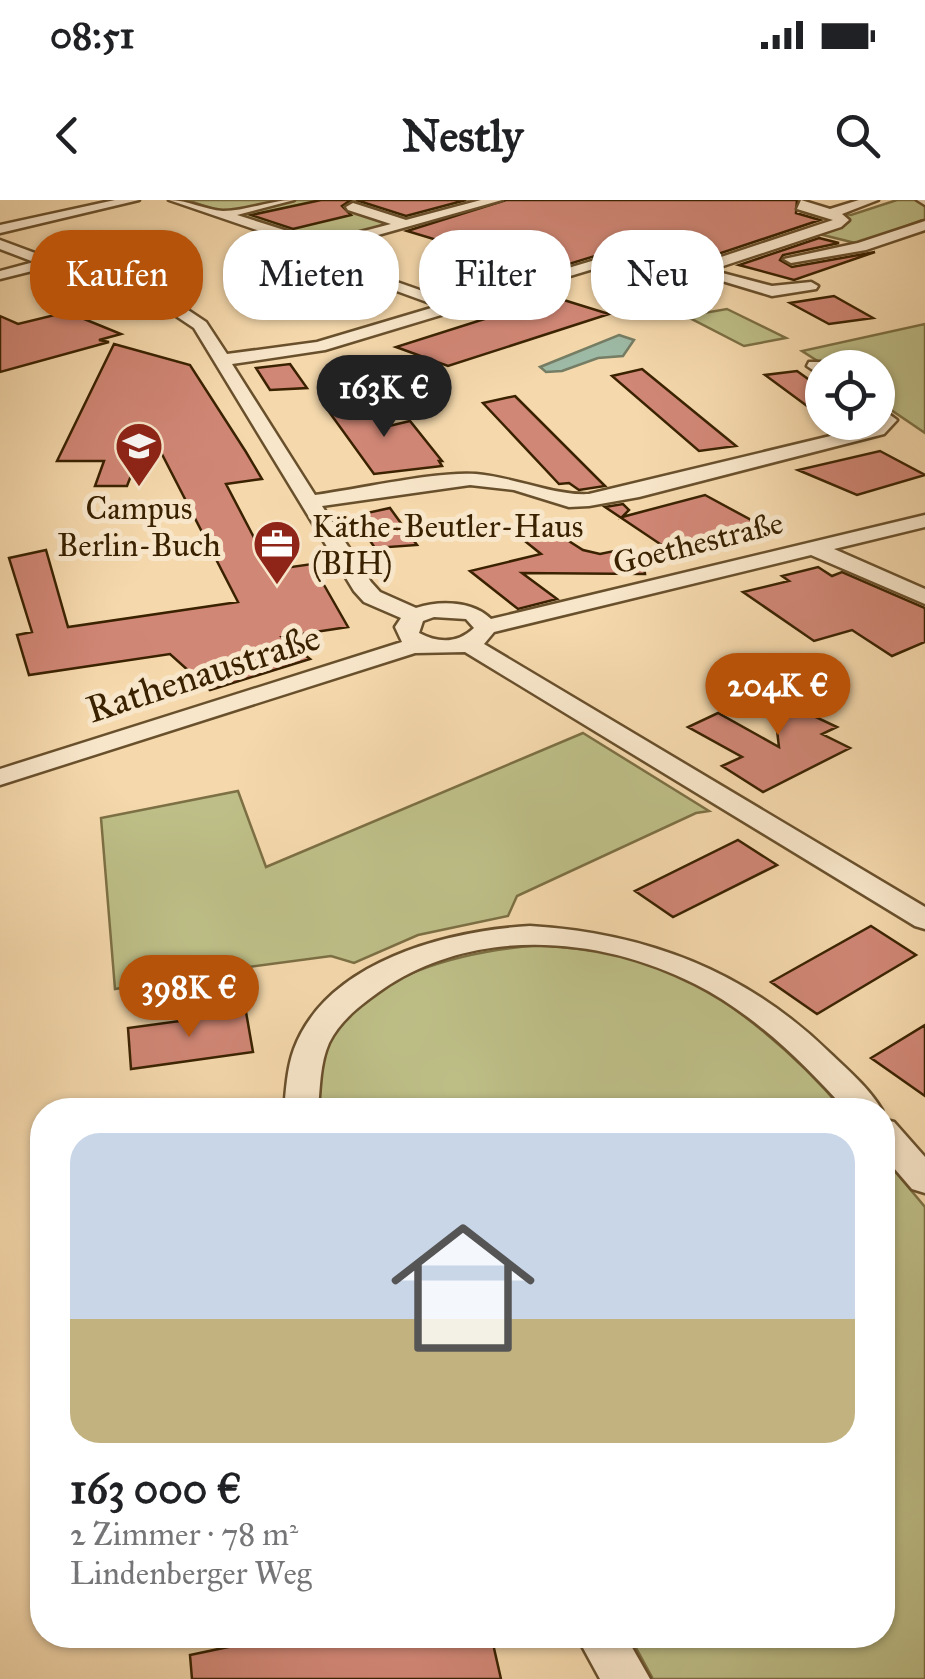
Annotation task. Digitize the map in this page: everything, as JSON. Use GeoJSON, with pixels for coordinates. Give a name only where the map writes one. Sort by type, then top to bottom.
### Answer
{"type":"FeatureCollection","features":[{"type":"Feature","properties":{"kind":"street"},"geometry":{"type":"LineString","coordinates":[[0,228],[83,214],[134,200]]}},
{"type":"Feature","properties":{"kind":"street"},"geometry":{"type":"LineString","coordinates":[[175,200],[269,230]]}},
{"type":"Feature","properties":{"kind":"street"},"geometry":{"type":"LineString","coordinates":[[223,215],[288,200]]}},
{"type":"Feature","properties":{"kind":"street"},"geometry":{"type":"LineString","coordinates":[[831,213],[872,200]]}},
{"type":"Feature","properties":{"kind":"street"},"geometry":{"type":"LineString","coordinates":[[382,230],[486,201]]}},
{"type":"Feature","properties":{"kind":"street"},"geometry":{"type":"LineString","coordinates":[[724,261],[842,222],[831,213],[802,206],[806,203]]}},
{"type":"Feature","properties":{"kind":"street"},"geometry":{"type":"LineString","coordinates":[[352,207],[406,224]]}},
{"type":"Feature","properties":{"kind":"street"},"geometry":{"type":"LineString","coordinates":[[791,258],[862,247],[925,224]]}},
{"type":"Feature","properties":{"kind":"street"},"geometry":{"type":"LineString","coordinates":[[0,244],[30,256]]}},
{"type":"Feature","properties":{"kind":"street"},"geometry":{"type":"LineString","coordinates":[[0,275],[30,268]]}},
{"type":"Feature","properties":{"kind":"street"},"geometry":{"type":"LineString","coordinates":[[724,278],[772,292],[811,286]]}},
{"type":"Feature","properties":{"kind":"street"},"geometry":{"type":"LineString","coordinates":[[222,360],[319,347],[419,316]]}},
{"type":"Feature","properties":{"kind":"street"},"geometry":{"type":"LineString","coordinates":[[193,320],[372,597],[415,616]]}},
{"type":"Feature","properties":{"kind":"street"},"geometry":{"type":"LineString","coordinates":[[308,502],[470,479],[516,484],[569,500],[589,500],[839,440]]}},
{"type":"Feature","properties":{"kind":"street","name":"Goethestraße"},"geometry":{"type":"LineString","coordinates":[[429,646],[925,522]]}},
{"type":"Feature","properties":{"kind":"street"},"geometry":{"type":"LineString","coordinates":[[812,548],[925,598]]}},
{"type":"Feature","properties":{"kind":"street"},"geometry":{"type":"LineString","coordinates":[[429,646],[412,640],[406,632],[415,616],[432,610],[464,610],[478,616],[477,635],[925,920]]}},
{"type":"Feature","properties":{"kind":"street","name":"Rathenaustraße"},"geometry":{"type":"LineString","coordinates":[[0,777],[402,650],[429,646]]}},
{"type":"Feature","properties":{"kind":"street"},"geometry":{"type":"LineString","coordinates":[[303,1098],[310,1050],[322,1027],[370,982],[439,949],[481,939],[558,935],[646,951],[725,988],[801,1046],[852,1098]]}},
{"type":"Feature","properties":{"kind":"street"},"geometry":{"type":"LineString","coordinates":[[895,1146],[925,1180]]}},
{"type":"Feature","properties":{"kind":"street"},"geometry":{"type":"LineString","coordinates":[[607,1648],[626,1679]]}},
{"type":"Feature","properties":{"kind":"green space"},"geometry":{"type":"Polygon","coordinates":[[[186,200],[497,200],[374,230],[280,230],[186,200]]]}},
{"type":"Feature","properties":{"kind":"green space"},"geometry":{"type":"Polygon","coordinates":[[[897,200],[917,200],[925,205],[925,219],[859,244],[823,235],[848,222],[841,213],[851,215],[897,200]]]}},
{"type":"Feature","properties":{"kind":"green space"},"geometry":{"type":"Polygon","coordinates":[[[724,310],[786,338],[744,346],[694,320],[724,320],[724,310]]]}},
{"type":"Feature","properties":{"kind":"green space"},"geometry":{"type":"Polygon","coordinates":[[[925,324],[925,433],[895,413],[895,350],[807,350],[925,324]]]}},
{"type":"Feature","properties":{"kind":"green space"},"geometry":{"type":"Polygon","coordinates":[[[583,733],[709,811],[696,813],[517,896],[508,916],[418,935],[354,963],[331,956],[128,983],[128,987],[115,989],[101,818],[238,791],[266,867],[583,733]]]}},
{"type":"Feature","properties":{"kind":"green space"},"geometry":{"type":"Polygon","coordinates":[[[541,945],[595,951],[635,958],[674,972],[754,1024],[832,1098],[316,1098],[326,1049],[342,1023],[364,1001],[419,970],[541,945]]]}},
{"type":"Feature","properties":{"kind":"green space"},"geometry":{"type":"Polygon","coordinates":[[[895,1171],[925,1207],[925,1679],[653,1679],[636,1648],[895,1648],[895,1171]]]}},
{"type":"Feature","properties":{"kind":"shaded area"},"geometry":{"type":"Polygon","coordinates":[[[619,335],[634,340],[623,356],[598,358],[562,371],[546,372],[540,367],[619,335]]]}},
{"type":"Feature","properties":{"kind":"building"},"geometry":{"type":"Polygon","coordinates":[[[321,200],[351,200],[342,206],[351,215],[293,229],[251,215],[321,200]]]}},
{"type":"Feature","properties":{"kind":"building"},"geometry":{"type":"Polygon","coordinates":[[[356,200],[466,200],[406,216],[356,200]]]}},
{"type":"Feature","properties":{"kind":"building"},"geometry":{"type":"Polygon","coordinates":[[[506,200],[797,200],[796,213],[820,220],[724,252],[724,230],[591,230],[591,257],[571,263],[571,230],[419,230],[419,235],[407,231],[506,200]]]}},
{"type":"Feature","properties":{"kind":"building"},"geometry":{"type":"Polygon","coordinates":[[[819,238],[839,243],[783,255],[780,260],[792,267],[875,252],[794,280],[739,265],[819,238]]]}},
{"type":"Feature","properties":{"kind":"building"},"geometry":{"type":"Polygon","coordinates":[[[834,296],[873,318],[829,324],[790,303],[834,296]]]}},
{"type":"Feature","properties":{"kind":"building"},"geometry":{"type":"Polygon","coordinates":[[[571,302],[591,308],[591,320],[448,366],[396,347],[481,320],[571,320],[571,302]]]}},
{"type":"Feature","properties":{"kind":"building"},"geometry":{"type":"Polygon","coordinates":[[[0,316],[18,324],[34,320],[87,320],[121,334],[99,340],[109,342],[0,372],[0,316]]]}},
{"type":"Feature","properties":{"kind":"building"},"geometry":{"type":"Polygon","coordinates":[[[114,344],[190,365],[246,452],[262,479],[226,484],[271,570],[312,564],[348,627],[282,637],[310,659],[210,690],[170,654],[29,675],[17,635],[32,632],[9,558],[46,550],[68,627],[238,602],[149,429],[127,486],[95,486],[104,461],[57,461],[114,344]]]}},
{"type":"Feature","properties":{"kind":"building"},"geometry":{"type":"Polygon","coordinates":[[[290,364],[307,388],[270,390],[256,368],[290,364]]]}},
{"type":"Feature","properties":{"kind":"building"},"geometry":{"type":"Polygon","coordinates":[[[642,369],[736,446],[699,451],[612,376],[642,369]]]}},
{"type":"Feature","properties":{"kind":"building"},"geometry":{"type":"Polygon","coordinates":[[[797,371],[805,377],[805,404],[765,375],[797,371]]]}},
{"type":"Feature","properties":{"kind":"building"},"geometry":{"type":"Polygon","coordinates":[[[515,396],[605,486],[579,490],[569,483],[559,484],[483,403],[515,396]]]}},
{"type":"Feature","properties":{"kind":"building"},"geometry":{"type":"Polygon","coordinates":[[[383,402],[389,426],[410,421],[442,466],[374,474],[327,409],[383,402]]]}},
{"type":"Feature","properties":{"kind":"building"},"geometry":{"type":"Polygon","coordinates":[[[880,451],[925,475],[857,495],[798,470],[880,451]]]}},
{"type":"Feature","properties":{"kind":"building"},"geometry":{"type":"Polygon","coordinates":[[[705,495],[764,527],[672,552],[605,507],[623,504],[629,510],[622,517],[705,495]]]}},
{"type":"Feature","properties":{"kind":"building"},"geometry":{"type":"Polygon","coordinates":[[[390,508],[417,545],[375,548],[353,516],[390,508]]]}},
{"type":"Feature","properties":{"kind":"building"},"geometry":{"type":"Polygon","coordinates":[[[553,531],[583,550],[600,554],[614,551],[627,561],[644,565],[645,574],[522,573],[557,599],[518,609],[470,571],[541,554],[521,538],[553,531]]]}},
{"type":"Feature","properties":{"kind":"building"},"geometry":{"type":"Polygon","coordinates":[[[818,567],[832,576],[842,572],[925,608],[925,642],[892,656],[852,630],[814,641],[743,592],[789,581],[782,576],[818,567]]]}},
{"type":"Feature","properties":{"kind":"building"},"geometry":{"type":"Polygon","coordinates":[[[796,678],[835,697],[805,712],[837,727],[822,734],[850,748],[763,792],[722,766],[742,757],[688,727],[718,713],[779,747],[772,688],[796,678]]]}},
{"type":"Feature","properties":{"kind":"building"},"geometry":{"type":"Polygon","coordinates":[[[738,840],[777,865],[673,917],[635,891],[738,840]]]}},
{"type":"Feature","properties":{"kind":"building"},"geometry":{"type":"Polygon","coordinates":[[[871,926],[916,955],[817,1014],[771,982],[871,926]]]}},
{"type":"Feature","properties":{"kind":"building"},"geometry":{"type":"Polygon","coordinates":[[[246,1012],[253,1052],[131,1069],[128,1028],[246,1012]]]}},
{"type":"Feature","properties":{"kind":"building"},"geometry":{"type":"Polygon","coordinates":[[[925,1025],[925,1096],[871,1058],[925,1025]]]}},
{"type":"Feature","properties":{"kind":"building"},"geometry":{"type":"Polygon","coordinates":[[[223,1648],[494,1648],[501,1679],[192,1679],[190,1655],[223,1648]]]}},
{"type":"Feature","properties":{"kind":"place","name":"Campus Berlin-Buch"},"geometry":{"type":"Point","coordinates":[139,488]}},
{"type":"Feature","properties":{"kind":"place","name":"Käthe-Beutler-Haus (BIH)"},"geometry":{"type":"Point","coordinates":[277,586]}}]}
